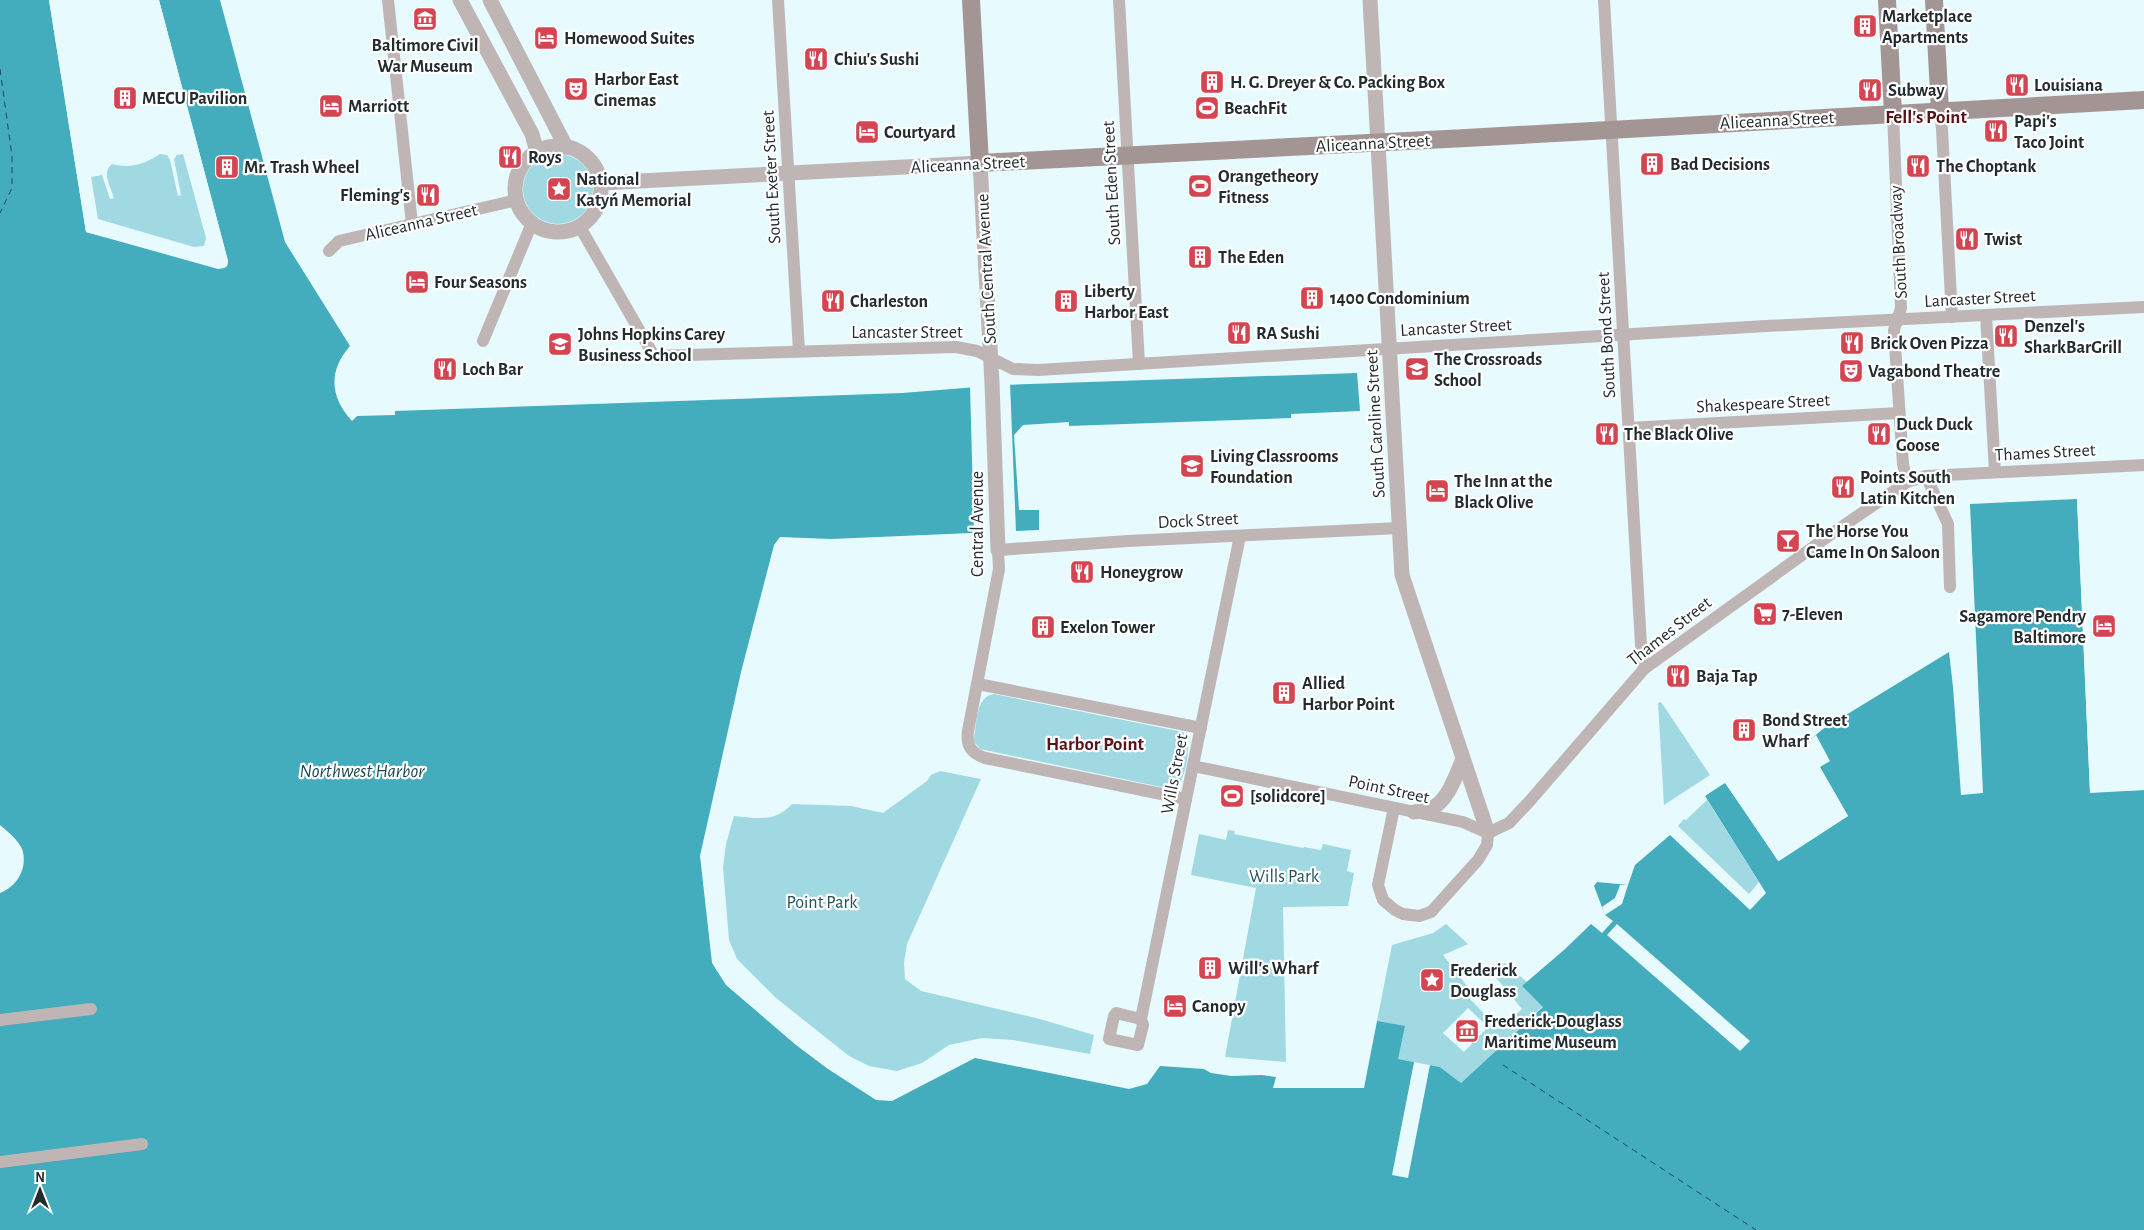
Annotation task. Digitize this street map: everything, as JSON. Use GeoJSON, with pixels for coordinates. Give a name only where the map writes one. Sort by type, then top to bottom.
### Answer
{"type":"FeatureCollection","features":[{"type":"Feature","properties":{"kind":"main road","name":"South Central Avenue"},"geometry":{"type":"LineString","coordinates":[[971,0],[980,163]]}},
{"type":"Feature","properties":{"kind":"main road","name":"South Broadway"},"geometry":{"type":"LineString","coordinates":[[1887,0],[1893,114]]}},
{"type":"Feature","properties":{"kind":"main road"},"geometry":{"type":"LineString","coordinates":[[1934,0],[1940,111]]}},
{"type":"Feature","properties":{"kind":"main road","name":"Aliceanna Street"},"geometry":{"type":"LineString","coordinates":[[980,163],[2144,100]]}},
{"type":"Feature","properties":{"kind":"street"},"geometry":{"type":"LineString","coordinates":[[388,0],[412,224]]}},
{"type":"Feature","properties":{"kind":"street"},"geometry":{"type":"LineString","coordinates":[[460,0],[532,134],[537,152]]}},
{"type":"Feature","properties":{"kind":"street"},"geometry":{"type":"LineString","coordinates":[[490,0],[566,147]]}},
{"type":"Feature","properties":{"kind":"street","name":"South Exeter Street"},"geometry":{"type":"LineString","coordinates":[[778,0],[799,351]]}},
{"type":"Feature","properties":{"kind":"street","name":"South Eden Street"},"geometry":{"type":"LineString","coordinates":[[1119,0],[1139,364]]}},
{"type":"Feature","properties":{"kind":"street","name":"South Caroline Street"},"geometry":{"type":"LineString","coordinates":[[1370,0],[1402,575],[1488,833]]}},
{"type":"Feature","properties":{"kind":"street","name":"South Bond Street"},"geometry":{"type":"LineString","coordinates":[[1604,0],[1641,645],[1644,668]]}},
{"type":"Feature","properties":{"kind":"street"},"geometry":{"type":"LineString","coordinates":[[1940,111],[1952,317]]}},
{"type":"Feature","properties":{"kind":"street","name":"South Broadway"},"geometry":{"type":"LineString","coordinates":[[1893,114],[1901,308],[1894,330],[1902,464],[1907,482]]}},
{"type":"Feature","properties":{"kind":"street"},"geometry":{"type":"LineString","coordinates":[[551,147],[566,147],[582,154],[589,160],[599,174],[601,195],[592,216],[580,226],[564,232],[547,231],[532,223],[520,209],[515,189],[519,171],[537,152],[551,147]]}},
{"type":"Feature","properties":{"kind":"street","name":"Aliceanna Street"},"geometry":{"type":"LineString","coordinates":[[601,183],[980,163]]}},
{"type":"Feature","properties":{"kind":"street","name":"South Central Avenue"},"geometry":{"type":"LineString","coordinates":[[980,163],[991,358]]}},
{"type":"Feature","properties":{"kind":"street","name":"Aliceanna Street"},"geometry":{"type":"LineString","coordinates":[[329,251],[339,241],[517,200]]}},
{"type":"Feature","properties":{"kind":"street"},"geometry":{"type":"LineString","coordinates":[[483,341],[532,223]]}},
{"type":"Feature","properties":{"kind":"street","name":"Lancaster Street"},"geometry":{"type":"LineString","coordinates":[[580,226],[654,356],[956,347],[976,351],[1005,367],[1021,370],[2144,307]]}},
{"type":"Feature","properties":{"kind":"street"},"geometry":{"type":"LineString","coordinates":[[1986,315],[1995,472]]}},
{"type":"Feature","properties":{"kind":"street","name":"Central Avenue"},"geometry":{"type":"LineString","coordinates":[[991,358],[999,569],[968,731],[967,739],[970,748],[978,756],[985,758],[1186,799]]}},
{"type":"Feature","properties":{"kind":"street","name":"Shakespeare Street"},"geometry":{"type":"LineString","coordinates":[[1629,428],[1899,413]]}},
{"type":"Feature","properties":{"kind":"street","name":"Thames Street"},"geometry":{"type":"LineString","coordinates":[[1488,833],[1509,823],[1528,803],[1644,668],[1822,540],[1907,482],[1926,476],[2144,465]]}},
{"type":"Feature","properties":{"kind":"street"},"geometry":{"type":"LineString","coordinates":[[1926,476],[1948,524],[1950,587]]}},
{"type":"Feature","properties":{"kind":"street","name":"Dock Street"},"geometry":{"type":"LineString","coordinates":[[998,544],[1240,536],[1400,528]]}},
{"type":"Feature","properties":{"kind":"street","name":"Wills Street"},"geometry":{"type":"LineString","coordinates":[[1141,1019],[1240,536]]}},
{"type":"Feature","properties":{"kind":"street"},"geometry":{"type":"LineString","coordinates":[[978,684],[1201,728]]}},
{"type":"Feature","properties":{"kind":"street"},"geometry":{"type":"LineString","coordinates":[[1414,812],[1431,809],[1441,801],[1464,759]]}},
{"type":"Feature","properties":{"kind":"street","name":"Point Street"},"geometry":{"type":"LineString","coordinates":[[1193,766],[1464,822],[1488,833]]}},
{"type":"Feature","properties":{"kind":"street"},"geometry":{"type":"LineString","coordinates":[[1394,808],[1378,885],[1383,900],[1403,914],[1419,916],[1431,912],[1478,860],[1487,845],[1488,833]]}},
{"type":"Feature","properties":{"kind":"street"},"geometry":{"type":"LineString","coordinates":[[0,1020],[91,1010]]}},
{"type":"Feature","properties":{"kind":"street"},"geometry":{"type":"LineString","coordinates":[[0,1162],[142,1144]]}},
{"type":"Feature","properties":{"kind":"green space"},"geometry":{"type":"Polygon","coordinates":[[[160,154],[167,155],[170,160],[178,196],[181,195],[174,159],[177,155],[183,154],[206,238],[204,246],[194,247],[98,219],[91,177],[102,175],[110,199],[114,198],[107,176],[107,172],[112,164],[137,165],[160,154]]]}},
{"type":"Feature","properties":{"kind":"green space"},"geometry":{"type":"Polygon","coordinates":[[[558,154],[577,160],[587,170],[593,189],[587,208],[577,218],[558,224],[539,218],[529,208],[523,189],[529,170],[539,160],[558,154]]]}},
{"type":"Feature","properties":{"kind":"green space"},"geometry":{"type":"Polygon","coordinates":[[[994,694],[1183,732],[1188,743],[1188,751],[1183,776],[1177,787],[1166,788],[980,749],[974,742],[978,711],[984,699],[994,694]]]}},
{"type":"Feature","properties":{"kind":"green space"},"geometry":{"type":"Polygon","coordinates":[[[1661,702],[1710,775],[1664,805],[1658,703],[1661,702]]]}},
{"type":"Feature","properties":{"kind":"green space","name":"Point Park"},"geometry":{"type":"Polygon","coordinates":[[[940,771],[981,779],[907,944],[904,963],[905,979],[921,991],[1040,1019],[1094,1035],[1090,1054],[1013,1040],[982,1038],[949,1045],[922,1063],[897,1071],[869,1066],[849,1056],[776,998],[737,959],[729,940],[723,867],[726,844],[734,816],[772,817],[786,810],[792,804],[851,806],[883,813],[927,781],[931,775],[940,771]]]}},
{"type":"Feature","properties":{"kind":"green space"},"geometry":{"type":"Polygon","coordinates":[[[1707,800],[1759,882],[1749,894],[1678,826],[1707,800]]]}},
{"type":"Feature","properties":{"kind":"green space","name":"Wills Park"},"geometry":{"type":"Polygon","coordinates":[[[1228,830],[1235,831],[1234,834],[1303,848],[1321,850],[1323,844],[1351,850],[1347,871],[1354,873],[1348,906],[1283,907],[1286,1062],[1225,1057],[1256,888],[1191,875],[1199,834],[1226,840],[1228,830]]]}},
{"type":"Feature","properties":{"kind":"green space"},"geometry":{"type":"Polygon","coordinates":[[[1446,924],[1468,944],[1443,955],[1474,995],[1470,999],[1499,1029],[1522,1009],[1492,973],[1505,963],[1527,982],[1522,986],[1543,1006],[1461,1083],[1440,1067],[1398,1059],[1377,1021],[1392,945],[1433,933],[1446,924]],[[1468,1008],[1443,1033],[1464,1052],[1488,1027],[1468,1008]]]}},
{"type":"Feature","properties":{"kind":"water","name":"Northwest Harbor"},"geometry":{"type":"Polygon","coordinates":[[[0,0],[49,0],[86,232],[224,268],[227,266],[228,261],[159,0],[220,0],[285,242],[350,346],[338,365],[334,384],[339,403],[352,421],[357,416],[395,415],[395,411],[902,393],[1002,385],[1357,373],[1360,411],[1291,414],[1291,418],[1069,426],[1069,422],[1023,425],[1014,435],[1019,510],[1039,510],[1039,530],[831,539],[780,537],[774,545],[741,672],[700,856],[712,963],[726,985],[796,1045],[828,1069],[876,1100],[892,1101],[975,1058],[1129,1089],[1147,1084],[1160,1066],[1204,1069],[1211,1073],[1231,1076],[1262,1075],[1276,1077],[1273,1088],[1364,1088],[1377,1021],[1405,1026],[1398,1059],[1440,1067],[1461,1083],[1543,1007],[1522,986],[1591,924],[1602,933],[1613,921],[1605,915],[1594,886],[1597,882],[1628,885],[1635,865],[1670,835],[1750,910],[1766,893],[1705,796],[1725,783],[1779,861],[1848,816],[1806,743],[1823,729],[1949,652],[1961,795],[1983,793],[1970,504],[2077,499],[2090,792],[2144,790],[2144,1230],[0,1230],[0,893],[11,887],[19,877],[24,859],[20,844],[0,825],[0,0]]]}},
{"type":"Feature","properties":{"kind":"pier"},"geometry":{"type":"Polygon","coordinates":[[[49,0],[51,0],[88,230],[218,266],[225,264],[156,0],[159,0],[228,261],[227,266],[224,268],[218,269],[86,232],[49,0]]]}},
{"type":"Feature","properties":{"kind":"pier"},"geometry":{"type":"Polygon","coordinates":[[[979,383],[1010,383],[1016,532],[1013,533],[974,535],[970,385],[979,383]]]}},
{"type":"Feature","properties":{"kind":"pier"},"geometry":{"type":"Polygon","coordinates":[[[2077,499],[2079,499],[2092,790],[2144,788],[2144,790],[2090,793],[2077,499]]]}},
{"type":"Feature","properties":{"kind":"pier"},"geometry":{"type":"Polygon","coordinates":[[[1816,735],[1830,761],[1820,767],[1848,816],[1778,861],[1724,781],[1727,781],[1779,858],[1845,816],[1804,744],[1805,741],[1806,743],[1816,735]]]}},
{"type":"Feature","properties":{"kind":"pier"},"geometry":{"type":"Polygon","coordinates":[[[2127,749],[2144,750],[2144,786],[2126,785],[2125,752],[2127,749]]]}},
{"type":"Feature","properties":{"kind":"pier"},"geometry":{"type":"Polygon","coordinates":[[[1620,885],[1628,885],[1622,904],[1605,915],[1602,907],[1615,898],[1620,885]]]}},
{"type":"Feature","properties":{"kind":"pier"},"geometry":{"type":"Polygon","coordinates":[[[1617,924],[1750,1041],[1740,1051],[1607,935],[1617,924]]]}},
{"type":"Feature","properties":{"kind":"pier"},"geometry":{"type":"Polygon","coordinates":[[[1414,1062],[1430,1065],[1408,1178],[1392,1175],[1414,1062]]]}},
{"type":"Feature","properties":{"kind":"ferry route"},"geometry":{"type":"LineString","coordinates":[[0,69],[12,156],[12,188],[0,213]]}},
{"type":"Feature","properties":{"kind":"ferry route"},"geometry":{"type":"LineString","coordinates":[[1503,1065],[1756,1230]]}},
{"type":"Feature","properties":{"kind":"place","name":"Baltimore Civil War Museum"},"geometry":{"type":"Point","coordinates":[425,19]}},
{"type":"Feature","properties":{"kind":"place","name":"Marketplace Apartments"},"geometry":{"type":"Point","coordinates":[1865,26]}},
{"type":"Feature","properties":{"kind":"place","name":"Homewood Suites"},"geometry":{"type":"Point","coordinates":[546,38]}},
{"type":"Feature","properties":{"kind":"place","name":"Chiu's Sushi"},"geometry":{"type":"Point","coordinates":[816,59]}},
{"type":"Feature","properties":{"kind":"place","name":"H. G. Dreyer & Co. Packing Box"},"geometry":{"type":"Point","coordinates":[1212,82]}},
{"type":"Feature","properties":{"kind":"place","name":"Louisiana"},"geometry":{"type":"Point","coordinates":[2017,85]}},
{"type":"Feature","properties":{"kind":"place","name":"Harbor East Cinemas"},"geometry":{"type":"Point","coordinates":[576,89]}},
{"type":"Feature","properties":{"kind":"place","name":"Subway"},"geometry":{"type":"Point","coordinates":[1870,90]}},
{"type":"Feature","properties":{"kind":"place","name":"MECU Pavilion"},"geometry":{"type":"Point","coordinates":[125,98]}},
{"type":"Feature","properties":{"kind":"place","name":"Marriott"},"geometry":{"type":"Point","coordinates":[331,106]}},
{"type":"Feature","properties":{"kind":"place","name":"BeachFit"},"geometry":{"type":"Point","coordinates":[1207,108]}},
{"type":"Feature","properties":{"kind":"place","name":"Papi's Taco Joint"},"geometry":{"type":"Point","coordinates":[1996,131]}},
{"type":"Feature","properties":{"kind":"place","name":"Courtyard"},"geometry":{"type":"Point","coordinates":[867,132]}},
{"type":"Feature","properties":{"kind":"place","name":"Roys"},"geometry":{"type":"Point","coordinates":[510,157]}},
{"type":"Feature","properties":{"kind":"place","name":"Bad Decisions"},"geometry":{"type":"Point","coordinates":[1652,164]}},
{"type":"Feature","properties":{"kind":"place","name":"The Choptank"},"geometry":{"type":"Point","coordinates":[1918,166]}},
{"type":"Feature","properties":{"kind":"place","name":"Mr. Trash Wheel"},"geometry":{"type":"Point","coordinates":[227,167]}},
{"type":"Feature","properties":{"kind":"place","name":"Orangetheory Fitness"},"geometry":{"type":"Point","coordinates":[1200,186]}},
{"type":"Feature","properties":{"kind":"place","name":"National Katyń Memorial"},"geometry":{"type":"Point","coordinates":[559,189]}},
{"type":"Feature","properties":{"kind":"place","name":"Fleming's"},"geometry":{"type":"Point","coordinates":[428,195]}},
{"type":"Feature","properties":{"kind":"place","name":"Twist"},"geometry":{"type":"Point","coordinates":[1967,239]}},
{"type":"Feature","properties":{"kind":"place","name":"The Eden"},"geometry":{"type":"Point","coordinates":[1200,257]}},
{"type":"Feature","properties":{"kind":"place","name":"Four Seasons"},"geometry":{"type":"Point","coordinates":[417,282]}},
{"type":"Feature","properties":{"kind":"place","name":"1400 Condominium"},"geometry":{"type":"Point","coordinates":[1312,298]}},
{"type":"Feature","properties":{"kind":"place","name":"Charleston"},"geometry":{"type":"Point","coordinates":[833,301]}},
{"type":"Feature","properties":{"kind":"place","name":"Liberty Harbor East"},"geometry":{"type":"Point","coordinates":[1066,301]}},
{"type":"Feature","properties":{"kind":"place","name":"RA Sushi"},"geometry":{"type":"Point","coordinates":[1239,333]}},
{"type":"Feature","properties":{"kind":"place","name":"Denzel's SharkBarGrill"},"geometry":{"type":"Point","coordinates":[2006,336]}},
{"type":"Feature","properties":{"kind":"place","name":"Brick Oven Pizza"},"geometry":{"type":"Point","coordinates":[1852,343]}},
{"type":"Feature","properties":{"kind":"place","name":"Johns Hopkins Carey Business School"},"geometry":{"type":"Point","coordinates":[560,344]}},
{"type":"Feature","properties":{"kind":"place","name":"Loch Bar"},"geometry":{"type":"Point","coordinates":[445,369]}},
{"type":"Feature","properties":{"kind":"place","name":"The Crossroads School"},"geometry":{"type":"Point","coordinates":[1417,369]}},
{"type":"Feature","properties":{"kind":"place","name":"Vagabond Theatre"},"geometry":{"type":"Point","coordinates":[1851,371]}},
{"type":"Feature","properties":{"kind":"place","name":"The Black Olive"},"geometry":{"type":"Point","coordinates":[1607,434]}},
{"type":"Feature","properties":{"kind":"place","name":"Duck Duck Goose"},"geometry":{"type":"Point","coordinates":[1879,434]}},
{"type":"Feature","properties":{"kind":"place","name":"Living Classrooms Foundation"},"geometry":{"type":"Point","coordinates":[1192,466]}},
{"type":"Feature","properties":{"kind":"place","name":"Points South Latin Kitchen"},"geometry":{"type":"Point","coordinates":[1843,487]}},
{"type":"Feature","properties":{"kind":"place","name":"The Inn at the Black Olive"},"geometry":{"type":"Point","coordinates":[1437,491]}},
{"type":"Feature","properties":{"kind":"place","name":"The Horse You Came In On Saloon"},"geometry":{"type":"Point","coordinates":[1788,541]}},
{"type":"Feature","properties":{"kind":"place","name":"Honeygrow"},"geometry":{"type":"Point","coordinates":[1082,572]}},
{"type":"Feature","properties":{"kind":"place","name":"7-Eleven"},"geometry":{"type":"Point","coordinates":[1765,614]}},
{"type":"Feature","properties":{"kind":"place","name":"Sagamore Pendry Baltimore"},"geometry":{"type":"Point","coordinates":[2104,626]}},
{"type":"Feature","properties":{"kind":"place","name":"Exelon Tower"},"geometry":{"type":"Point","coordinates":[1043,627]}},
{"type":"Feature","properties":{"kind":"place","name":"Baja Tap"},"geometry":{"type":"Point","coordinates":[1678,676]}},
{"type":"Feature","properties":{"kind":"place","name":"Allied Harbor Point"},"geometry":{"type":"Point","coordinates":[1284,693]}},
{"type":"Feature","properties":{"kind":"place","name":"Bond Street Wharf"},"geometry":{"type":"Point","coordinates":[1744,730]}},
{"type":"Feature","properties":{"kind":"place","name":"[solidcore]"},"geometry":{"type":"Point","coordinates":[1232,796]}},
{"type":"Feature","properties":{"kind":"place","name":"Will's Wharf"},"geometry":{"type":"Point","coordinates":[1210,968]}},
{"type":"Feature","properties":{"kind":"place","name":"Frederick Douglass"},"geometry":{"type":"Point","coordinates":[1432,980]}},
{"type":"Feature","properties":{"kind":"place","name":"Canopy"},"geometry":{"type":"Point","coordinates":[1175,1006]}},
{"type":"Feature","properties":{"kind":"place","name":"Frederick-Douglass Maritime Museum"},"geometry":{"type":"Point","coordinates":[1467,1031]}},
{"type":"Feature","properties":{"kind":"district","name":"Fell's Point"},"geometry":{"type":"Point","coordinates":[1926,116]}},
{"type":"Feature","properties":{"kind":"district","name":"Harbor Point"},"geometry":{"type":"Point","coordinates":[1095,743]}}]}
